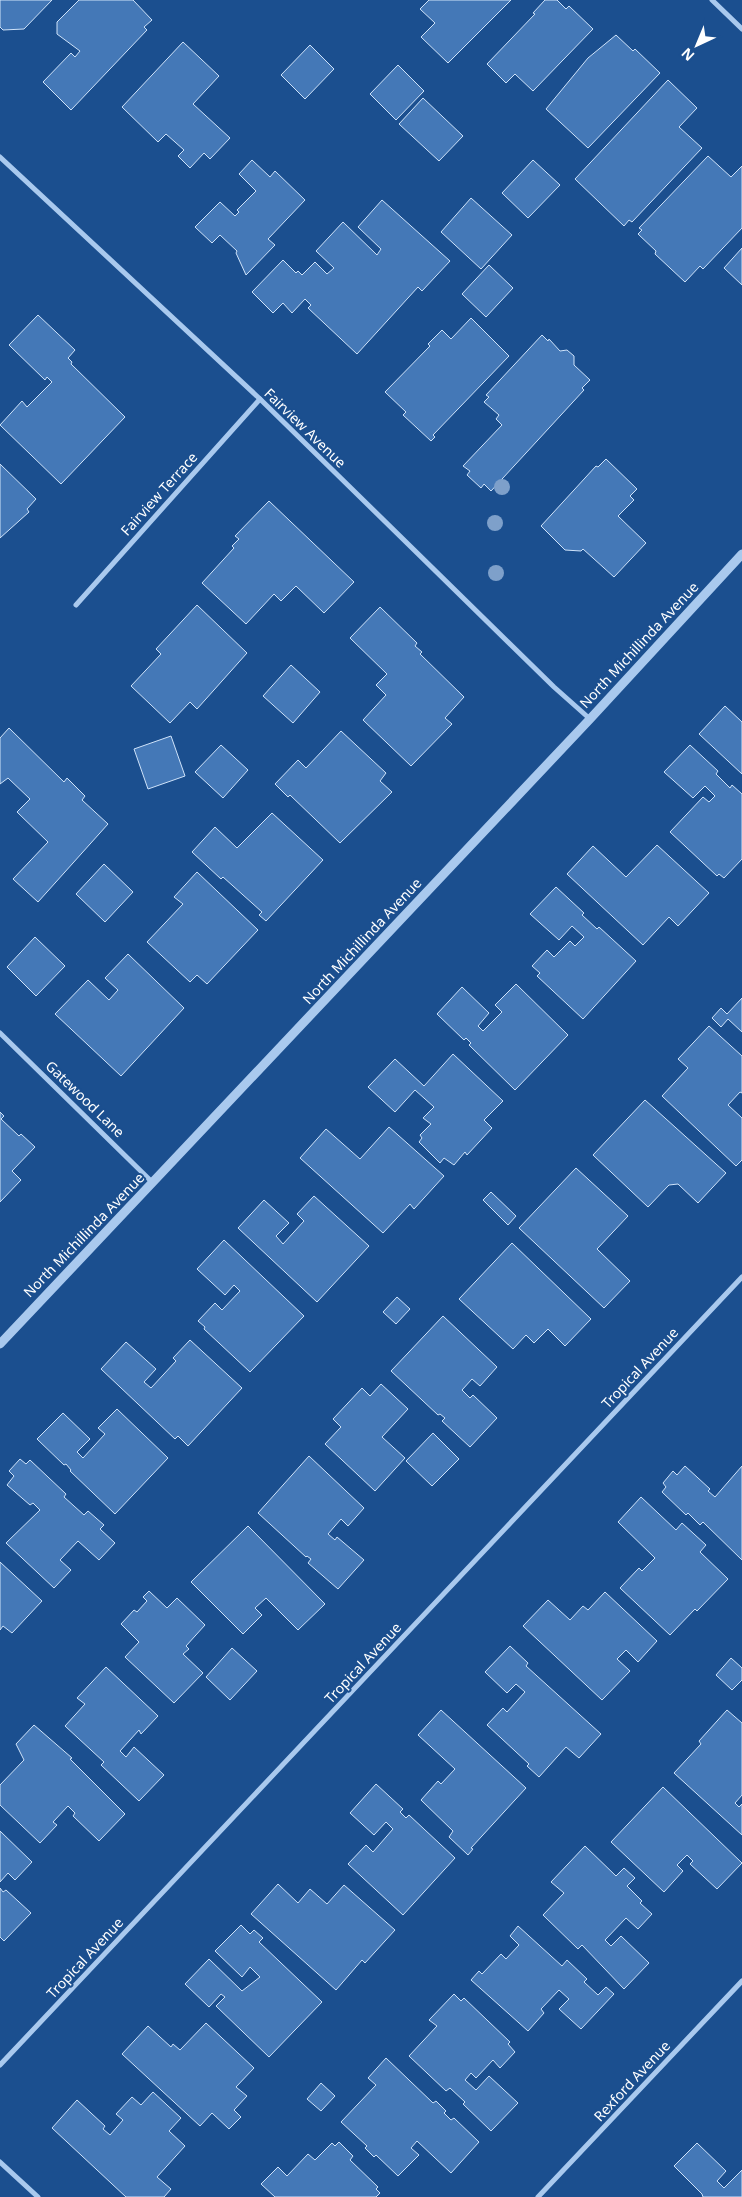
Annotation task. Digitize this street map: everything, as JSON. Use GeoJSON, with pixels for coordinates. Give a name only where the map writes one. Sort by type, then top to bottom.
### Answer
{"type":"FeatureCollection","features":[{"type":"Feature","properties":{"kind":"street"},"geometry":{"type":"LineString","coordinates":[[712,0],[742,29]]}},
{"type":"Feature","properties":{"kind":"street","name":"Fairview Avenue"},"geometry":{"type":"LineString","coordinates":[[0,157],[260,399],[554,687],[590,719]]}},
{"type":"Feature","properties":{"kind":"street","name":"Fairview Terrace"},"geometry":{"type":"LineString","coordinates":[[76,605],[260,399]]}},
{"type":"Feature","properties":{"kind":"street","name":"North Michillinda Avenue"},"geometry":{"type":"LineString","coordinates":[[0,1344],[590,719],[742,554]]}},
{"type":"Feature","properties":{"kind":"street","name":"Gatewood Lane"},"geometry":{"type":"LineString","coordinates":[[0,1032],[153,1182]]}},
{"type":"Feature","properties":{"kind":"street","name":"Tropical Avenue"},"geometry":{"type":"LineString","coordinates":[[0,2065],[742,1277]]}},
{"type":"Feature","properties":{"kind":"street","name":"Rexford Avenue"},"geometry":{"type":"LineString","coordinates":[[538,2197],[742,1980]]}},
{"type":"Feature","properties":{"kind":"street"},"geometry":{"type":"LineString","coordinates":[[0,2162],[38,2197]]}},
{"type":"Feature","properties":{"kind":"building"},"geometry":{"type":"Polygon","coordinates":[[[0,0],[52,0],[24,29],[3,30],[0,27],[0,0]]]}},
{"type":"Feature","properties":{"kind":"building"},"geometry":{"type":"Polygon","coordinates":[[[79,0],[133,0],[152,20],[144,27],[147,30],[71,110],[43,82],[71,53],[75,57],[80,51],[57,34],[57,22],[79,0]]]}},
{"type":"Feature","properties":{"kind":"building"},"geometry":{"type":"Polygon","coordinates":[[[429,0],[511,0],[448,63],[421,37],[435,23],[420,9],[429,0]]]}},
{"type":"Feature","properties":{"kind":"building"},"geometry":{"type":"Polygon","coordinates":[[[545,0],[557,0],[566,9],[569,6],[593,29],[533,91],[515,74],[506,83],[487,64],[535,14],[533,13],[545,0]]]}},
{"type":"Feature","properties":{"kind":"building"},"geometry":{"type":"Polygon","coordinates":[[[616,35],[633,51],[635,49],[660,73],[588,148],[546,109],[588,58],[616,35]]]}},
{"type":"Feature","properties":{"kind":"building"},"geometry":{"type":"Polygon","coordinates":[[[183,42],[219,76],[193,104],[230,138],[210,159],[204,153],[190,168],[178,156],[184,150],[166,134],[158,142],[122,107],[183,42]]]}},
{"type":"Feature","properties":{"kind":"building"},"geometry":{"type":"Polygon","coordinates":[[[310,45],[334,69],[305,99],[281,75],[310,45]]]}},
{"type":"Feature","properties":{"kind":"building"},"geometry":{"type":"Polygon","coordinates":[[[398,65],[424,91],[396,120],[370,94],[398,65]]]}},
{"type":"Feature","properties":{"kind":"building"},"geometry":{"type":"Polygon","coordinates":[[[668,80],[697,108],[679,127],[702,148],[632,222],[629,220],[624,226],[575,179],[668,80]]]}},
{"type":"Feature","properties":{"kind":"building"},"geometry":{"type":"Polygon","coordinates":[[[423,98],[463,136],[439,161],[399,124],[423,98]]]}},
{"type":"Feature","properties":{"kind":"building"},"geometry":{"type":"Polygon","coordinates":[[[708,156],[731,177],[742,166],[742,228],[703,269],[700,266],[685,282],[655,254],[656,251],[638,234],[642,230],[639,228],[708,156]]]}},
{"type":"Feature","properties":{"kind":"building"},"geometry":{"type":"Polygon","coordinates":[[[252,160],[270,177],[275,171],[305,200],[268,239],[275,245],[246,275],[236,253],[237,251],[220,235],[212,243],[195,227],[220,202],[235,216],[239,212],[237,210],[256,191],[239,174],[252,160]]]}},
{"type":"Feature","properties":{"kind":"building"},"geometry":{"type":"Polygon","coordinates":[[[533,160],[560,185],[528,218],[502,193],[533,160]]]}},
{"type":"Feature","properties":{"kind":"building"},"geometry":{"type":"Polygon","coordinates":[[[471,198],[512,235],[481,269],[441,232],[471,198]]]}},
{"type":"Feature","properties":{"kind":"building"},"geometry":{"type":"Polygon","coordinates":[[[382,200],[450,261],[422,291],[418,287],[357,354],[308,308],[311,305],[305,299],[292,313],[283,303],[273,313],[252,292],[283,260],[296,273],[298,271],[302,275],[315,262],[327,274],[334,268],[316,251],[343,222],[377,255],[381,249],[358,227],[382,200]]]}},
{"type":"Feature","properties":{"kind":"building"},"geometry":{"type":"Polygon","coordinates":[[[742,248],[742,285],[724,268],[742,248]]]}},
{"type":"Feature","properties":{"kind":"building"},"geometry":{"type":"Polygon","coordinates":[[[489,265],[513,288],[486,317],[462,294],[489,265]]]}},
{"type":"Feature","properties":{"kind":"building"},"geometry":{"type":"Polygon","coordinates":[[[38,315],[75,350],[68,358],[72,362],[71,364],[125,417],[61,484],[0,425],[22,401],[27,407],[52,382],[47,377],[45,380],[9,345],[38,315]]]}},
{"type":"Feature","properties":{"kind":"building"},"geometry":{"type":"Polygon","coordinates":[[[471,318],[509,356],[433,435],[435,437],[431,441],[403,415],[406,412],[385,392],[430,346],[428,344],[442,330],[451,339],[471,318]]]}},
{"type":"Feature","properties":{"kind":"building"},"geometry":{"type":"Polygon","coordinates":[[[542,335],[548,341],[549,339],[560,351],[567,350],[574,356],[574,365],[590,380],[582,388],[584,390],[491,491],[484,484],[481,488],[467,475],[470,471],[463,466],[502,425],[496,419],[499,415],[484,402],[489,397],[486,395],[542,335]]]}},
{"type":"Feature","properties":{"kind":"building"},"geometry":{"type":"Polygon","coordinates":[[[606,459],[637,489],[630,496],[634,500],[618,516],[646,543],[614,577],[583,549],[581,551],[565,550],[541,526],[596,466],[598,467],[606,459]]]}},
{"type":"Feature","properties":{"kind":"building"},"geometry":{"type":"Polygon","coordinates":[[[0,464],[36,499],[27,509],[29,512],[0,538],[0,464]]]}},
{"type":"Feature","properties":{"kind":"building"},"geometry":{"type":"Polygon","coordinates":[[[269,501],[354,582],[324,613],[296,586],[281,601],[274,594],[246,624],[202,583],[234,548],[232,546],[239,539],[235,536],[269,501]]]}},
{"type":"Feature","properties":{"kind":"building"},"geometry":{"type":"Polygon","coordinates":[[[197,605],[247,653],[197,709],[190,702],[170,723],[131,686],[161,654],[156,649],[197,605]]]}},
{"type":"Feature","properties":{"kind":"building"},"geometry":{"type":"Polygon","coordinates":[[[380,607],[417,643],[415,646],[422,652],[420,654],[464,697],[445,718],[452,724],[411,766],[363,720],[386,695],[376,685],[387,674],[350,638],[380,607]]]}},
{"type":"Feature","properties":{"kind":"building"},"geometry":{"type":"Polygon","coordinates":[[[291,665],[320,692],[293,723],[263,696],[291,665]]]}},
{"type":"Feature","properties":{"kind":"building"},"geometry":{"type":"Polygon","coordinates":[[[725,706],[742,722],[742,774],[699,734],[725,706]]]}},
{"type":"Feature","properties":{"kind":"building"},"geometry":{"type":"Polygon","coordinates":[[[9,728],[64,782],[67,778],[85,796],[82,800],[108,824],[38,902],[13,879],[48,842],[17,812],[30,799],[8,778],[0,784],[0,738],[9,728]]]}},
{"type":"Feature","properties":{"kind":"building"},"geometry":{"type":"Polygon","coordinates":[[[341,731],[386,773],[380,781],[392,792],[340,843],[290,795],[288,797],[275,784],[298,760],[306,768],[341,731]]]}},
{"type":"Feature","properties":{"kind":"building"},"geometry":{"type":"Polygon","coordinates":[[[171,736],[185,776],[148,789],[134,749],[171,736]]]}},
{"type":"Feature","properties":{"kind":"building"},"geometry":{"type":"Polygon","coordinates":[[[221,745],[248,770],[223,798],[195,772],[221,745]]]}},
{"type":"Feature","properties":{"kind":"building"},"geometry":{"type":"Polygon","coordinates":[[[690,745],[718,771],[716,774],[730,788],[732,785],[742,794],[742,859],[724,878],[719,874],[717,876],[670,832],[703,797],[709,802],[715,796],[705,786],[693,798],[664,772],[690,745]]]}},
{"type":"Feature","properties":{"kind":"building"},"geometry":{"type":"Polygon","coordinates":[[[272,813],[323,860],[266,921],[259,915],[262,912],[223,877],[221,879],[192,852],[215,827],[237,848],[272,813]]]}},
{"type":"Feature","properties":{"kind":"building"},"geometry":{"type":"Polygon","coordinates":[[[657,845],[709,893],[678,926],[669,917],[643,945],[567,874],[593,846],[626,877],[657,845]]]}},
{"type":"Feature","properties":{"kind":"building"},"geometry":{"type":"Polygon","coordinates":[[[104,864],[133,892],[105,922],[76,894],[104,864]]]}},
{"type":"Feature","properties":{"kind":"building"},"geometry":{"type":"Polygon","coordinates":[[[197,872],[258,930],[207,984],[197,975],[190,982],[147,942],[183,904],[174,897],[197,872]]]}},
{"type":"Feature","properties":{"kind":"building"},"geometry":{"type":"Polygon","coordinates":[[[556,887],[584,913],[582,915],[597,929],[599,927],[636,961],[583,1019],[537,976],[540,973],[532,966],[547,950],[554,957],[570,941],[575,946],[584,937],[572,926],[559,940],[530,914],[556,887]]]}},
{"type":"Feature","properties":{"kind":"building"},"geometry":{"type":"Polygon","coordinates":[[[35,937],[65,966],[36,996],[7,967],[35,937]]]}},
{"type":"Feature","properties":{"kind":"building"},"geometry":{"type":"Polygon","coordinates":[[[128,954],[184,1008],[121,1076],[55,1014],[88,980],[109,1000],[118,990],[105,978],[128,954]]]}},
{"type":"Feature","properties":{"kind":"building"},"geometry":{"type":"Polygon","coordinates":[[[516,984],[568,1035],[515,1090],[469,1045],[471,1043],[466,1038],[464,1040],[437,1014],[462,987],[489,1013],[478,1026],[483,1031],[502,1012],[495,1005],[516,984]]]}},
{"type":"Feature","properties":{"kind":"building"},"geometry":{"type":"Polygon","coordinates":[[[742,998],[742,1032],[728,1019],[721,1027],[712,1018],[721,1008],[727,1014],[742,998]]]}},
{"type":"Feature","properties":{"kind":"building"},"geometry":{"type":"Polygon","coordinates":[[[709,1026],[742,1056],[742,1093],[740,1092],[728,1105],[742,1118],[742,1160],[736,1166],[662,1096],[688,1068],[678,1059],[709,1026]]]}},
{"type":"Feature","properties":{"kind":"building"},"geometry":{"type":"Polygon","coordinates":[[[453,1054],[503,1101],[484,1120],[492,1128],[467,1155],[465,1152],[454,1165],[444,1158],[440,1163],[419,1142],[422,1138],[420,1135],[431,1124],[423,1118],[434,1107],[415,1090],[395,1112],[368,1087],[395,1059],[424,1086],[453,1054]]]}},
{"type":"Feature","properties":{"kind":"building"},"geometry":{"type":"Polygon","coordinates":[[[645,1100],[726,1173],[698,1203],[678,1184],[669,1185],[648,1207],[593,1155],[645,1100]]]}},
{"type":"Feature","properties":{"kind":"building"},"geometry":{"type":"Polygon","coordinates":[[[0,1112],[4,1116],[1,1119],[19,1136],[21,1134],[35,1147],[12,1171],[21,1180],[0,1202],[0,1112]]]}},
{"type":"Feature","properties":{"kind":"building"},"geometry":{"type":"Polygon","coordinates":[[[389,1127],[444,1176],[414,1209],[410,1204],[383,1233],[300,1158],[326,1129],[360,1159],[389,1127]]]}},
{"type":"Feature","properties":{"kind":"building"},"geometry":{"type":"Polygon","coordinates":[[[576,1168],[628,1216],[597,1249],[630,1281],[604,1308],[519,1228],[576,1168]]]}},
{"type":"Feature","properties":{"kind":"building"},"geometry":{"type":"Polygon","coordinates":[[[491,1192],[516,1216],[508,1225],[483,1200],[491,1192]]]}},
{"type":"Feature","properties":{"kind":"building"},"geometry":{"type":"Polygon","coordinates":[[[314,1196],[369,1246],[317,1302],[238,1228],[264,1200],[289,1223],[276,1236],[283,1244],[304,1221],[297,1214],[314,1196]]]}},
{"type":"Feature","properties":{"kind":"building"},"geometry":{"type":"Polygon","coordinates":[[[224,1240],[304,1316],[250,1372],[204,1329],[205,1327],[198,1321],[215,1303],[222,1310],[240,1291],[234,1285],[225,1295],[197,1269],[224,1240]]]}},
{"type":"Feature","properties":{"kind":"building"},"geometry":{"type":"Polygon","coordinates":[[[512,1243],[591,1319],[565,1346],[548,1329],[534,1343],[526,1335],[513,1349],[459,1299],[512,1243]]]}},
{"type":"Feature","properties":{"kind":"building"},"geometry":{"type":"Polygon","coordinates":[[[397,1297],[410,1309],[396,1324],[383,1312],[397,1297]]]}},
{"type":"Feature","properties":{"kind":"building"},"geometry":{"type":"Polygon","coordinates":[[[443,1316],[497,1367],[480,1386],[472,1379],[462,1390],[470,1398],[473,1395],[497,1418],[470,1447],[442,1421],[445,1418],[440,1414],[438,1415],[391,1371],[443,1316]]]}},
{"type":"Feature","properties":{"kind":"building"},"geometry":{"type":"Polygon","coordinates":[[[190,1340],[242,1388],[188,1446],[178,1436],[175,1439],[101,1369],[126,1342],[156,1369],[144,1382],[151,1388],[176,1361],[173,1358],[190,1340]]]}},
{"type":"Feature","properties":{"kind":"building"},"geometry":{"type":"Polygon","coordinates":[[[381,1384],[408,1409],[382,1437],[405,1458],[375,1491],[325,1444],[341,1427],[333,1419],[362,1388],[370,1396],[381,1384]]]}},
{"type":"Feature","properties":{"kind":"building"},"geometry":{"type":"Polygon","coordinates":[[[117,1409],[168,1458],[115,1514],[70,1471],[66,1464],[64,1465],[37,1439],[63,1413],[90,1439],[77,1452],[83,1458],[105,1434],[98,1428],[117,1409]]]}},
{"type":"Feature","properties":{"kind":"building"},"geometry":{"type":"Polygon","coordinates":[[[433,1433],[459,1459],[432,1486],[406,1461],[433,1433]]]}},
{"type":"Feature","properties":{"kind":"building"},"geometry":{"type":"Polygon","coordinates":[[[309,1456],[364,1508],[348,1526],[341,1519],[328,1534],[335,1540],[337,1537],[364,1560],[338,1589],[308,1563],[311,1559],[306,1557],[258,1513],[309,1456]]]}},
{"type":"Feature","properties":{"kind":"building"},"geometry":{"type":"Polygon","coordinates":[[[20,1459],[26,1464],[30,1460],[66,1494],[64,1497],[84,1515],[88,1511],[104,1525],[100,1529],[115,1543],[99,1560],[78,1541],[60,1560],[71,1570],[54,1588],[6,1543],[40,1510],[33,1503],[30,1505],[7,1485],[14,1476],[9,1471],[20,1459]]]}},
{"type":"Feature","properties":{"kind":"building"},"geometry":{"type":"Polygon","coordinates":[[[685,1466],[710,1489],[708,1491],[715,1497],[742,1466],[742,1560],[703,1522],[700,1525],[688,1513],[686,1515],[662,1492],[666,1487],[663,1483],[673,1471],[677,1475],[685,1466]]]}},
{"type":"Feature","properties":{"kind":"building"},"geometry":{"type":"Polygon","coordinates":[[[641,1497],[676,1530],[682,1523],[706,1545],[700,1552],[728,1579],[670,1635],[620,1588],[639,1568],[642,1571],[655,1558],[618,1522],[641,1497]]]}},
{"type":"Feature","properties":{"kind":"building"},"geometry":{"type":"Polygon","coordinates":[[[248,1526],[325,1604],[298,1630],[266,1598],[255,1608],[262,1615],[243,1634],[191,1582],[248,1526]]]}},
{"type":"Feature","properties":{"kind":"building"},"geometry":{"type":"Polygon","coordinates":[[[0,1562],[42,1601],[12,1633],[3,1626],[0,1630],[0,1562]]]}},
{"type":"Feature","properties":{"kind":"building"},"geometry":{"type":"Polygon","coordinates":[[[149,1591],[167,1608],[177,1598],[205,1625],[186,1646],[189,1649],[183,1654],[203,1673],[174,1703],[125,1657],[139,1642],[121,1624],[134,1610],[137,1612],[147,1601],[143,1597],[149,1591]]]}},
{"type":"Feature","properties":{"kind":"building"},"geometry":{"type":"Polygon","coordinates":[[[605,1592],[657,1641],[638,1662],[626,1650],[617,1659],[630,1671],[602,1700],[523,1626],[548,1600],[570,1620],[583,1606],[588,1610],[605,1592]]]}},
{"type":"Feature","properties":{"kind":"building"},"geometry":{"type":"Polygon","coordinates":[[[510,1646],[528,1663],[526,1666],[601,1734],[579,1758],[566,1747],[539,1777],[527,1766],[529,1764],[487,1725],[503,1708],[507,1712],[525,1692],[516,1684],[507,1693],[485,1672],[510,1646]]]}},
{"type":"Feature","properties":{"kind":"building"},"geometry":{"type":"Polygon","coordinates":[[[232,1648],[257,1671],[230,1700],[206,1677],[232,1648]]]}},
{"type":"Feature","properties":{"kind":"building"},"geometry":{"type":"Polygon","coordinates":[[[731,1658],[742,1668],[742,1680],[732,1690],[716,1675],[731,1658]]]}},
{"type":"Feature","properties":{"kind":"building"},"geometry":{"type":"Polygon","coordinates":[[[106,1667],[158,1716],[141,1734],[139,1730],[120,1751],[126,1757],[134,1747],[164,1775],[139,1801],[101,1765],[104,1762],[65,1726],[85,1704],[77,1698],[106,1667]]]}},
{"type":"Feature","properties":{"kind":"building"},"geometry":{"type":"Polygon","coordinates":[[[441,1710],[526,1788],[471,1848],[473,1849],[468,1855],[449,1837],[453,1831],[421,1800],[438,1781],[441,1784],[455,1769],[418,1735],[441,1710]]]}},
{"type":"Feature","properties":{"kind":"building"},"geometry":{"type":"Polygon","coordinates":[[[727,1710],[742,1723],[742,1795],[735,1803],[739,1807],[742,1804],[742,1835],[674,1773],[701,1744],[699,1741],[727,1710]]]}},
{"type":"Feature","properties":{"kind":"building"},"geometry":{"type":"Polygon","coordinates":[[[34,1725],[72,1758],[70,1759],[125,1814],[99,1841],[73,1816],[75,1813],[68,1806],[53,1822],[57,1825],[40,1843],[0,1805],[0,1785],[24,1760],[16,1744],[34,1725]]]}},
{"type":"Feature","properties":{"kind":"building"},"geometry":{"type":"Polygon","coordinates":[[[376,1784],[403,1809],[400,1812],[406,1818],[409,1815],[455,1858],[403,1915],[348,1864],[366,1845],[373,1852],[393,1829],[386,1822],[374,1835],[350,1813],[376,1784]]]}},
{"type":"Feature","properties":{"kind":"building"},"geometry":{"type":"Polygon","coordinates":[[[663,1787],[742,1863],[717,1889],[690,1864],[693,1861],[687,1855],[677,1865],[683,1871],[664,1892],[611,1842],[663,1787]]]}},
{"type":"Feature","properties":{"kind":"building"},"geometry":{"type":"Polygon","coordinates":[[[0,1831],[32,1862],[15,1880],[8,1873],[0,1882],[0,1831]]]}},
{"type":"Feature","properties":{"kind":"building"},"geometry":{"type":"Polygon","coordinates":[[[585,1846],[616,1876],[624,1868],[635,1878],[627,1886],[642,1901],[640,1903],[652,1914],[638,1929],[626,1918],[605,1940],[611,1946],[621,1936],[649,1963],[624,1989],[582,1945],[578,1949],[543,1915],[564,1893],[551,1882],[585,1846]]]}},
{"type":"Feature","properties":{"kind":"building"},"geometry":{"type":"Polygon","coordinates":[[[278,1884],[298,1903],[310,1889],[327,1904],[344,1885],[395,1930],[365,1963],[362,1960],[336,1990],[251,1914],[278,1884]]]}},
{"type":"Feature","properties":{"kind":"building"},"geometry":{"type":"Polygon","coordinates":[[[0,1888],[3,1892],[6,1890],[31,1913],[4,1941],[0,1937],[0,1888]]]}},
{"type":"Feature","properties":{"kind":"building"},"geometry":{"type":"Polygon","coordinates":[[[241,1925],[250,1934],[254,1930],[263,1938],[259,1942],[322,2002],[269,2057],[216,2006],[225,1997],[221,1994],[209,2007],[185,1984],[209,1959],[242,1991],[260,1977],[250,1967],[242,1977],[215,1951],[241,1925]]]}},
{"type":"Feature","properties":{"kind":"building"},"geometry":{"type":"Polygon","coordinates":[[[518,1926],[562,1966],[567,1960],[587,1979],[584,1982],[598,1995],[606,1987],[614,1994],[581,2029],[559,2009],[569,1999],[559,1990],[541,2009],[544,2013],[528,2031],[471,1980],[479,1971],[482,1974],[501,1954],[506,1959],[519,1945],[510,1936],[518,1926]]]}},
{"type":"Feature","properties":{"kind":"building"},"geometry":{"type":"Polygon","coordinates":[[[454,1994],[461,2001],[464,1998],[510,2042],[508,2044],[515,2052],[500,2068],[493,2060],[476,2078],[471,2073],[465,2080],[476,2090],[489,2076],[518,2103],[491,2131],[463,2104],[465,2102],[450,2088],[446,2091],[409,2056],[437,2026],[429,2020],[454,1994]]]}},
{"type":"Feature","properties":{"kind":"building"},"geometry":{"type":"Polygon","coordinates":[[[206,2023],[254,2068],[236,2087],[247,2096],[234,2110],[241,2117],[229,2129],[212,2113],[200,2126],[122,2054],[148,2026],[171,2047],[173,2044],[180,2050],[206,2023]]]}},
{"type":"Feature","properties":{"kind":"building"},"geometry":{"type":"Polygon","coordinates":[[[386,2058],[433,2103],[436,2101],[446,2111],[444,2113],[451,2120],[454,2118],[479,2142],[451,2173],[417,2141],[411,2148],[419,2155],[398,2176],[376,2155],[374,2157],[365,2148],[367,2146],[341,2122],[376,2085],[368,2078],[386,2058]]]}},
{"type":"Feature","properties":{"kind":"building"},"geometry":{"type":"Polygon","coordinates":[[[321,2083],[335,2096],[321,2111],[307,2099],[321,2083]]]}},
{"type":"Feature","properties":{"kind":"building"},"geometry":{"type":"Polygon","coordinates":[[[153,2092],[181,2118],[169,2131],[185,2146],[157,2177],[171,2189],[164,2197],[126,2197],[52,2128],[77,2100],[105,2126],[103,2129],[110,2135],[123,2120],[116,2114],[132,2097],[141,2105],[153,2092]]]}},
{"type":"Feature","properties":{"kind":"building"},"geometry":{"type":"Polygon","coordinates":[[[339,2142],[353,2156],[350,2160],[378,2187],[376,2189],[380,2193],[376,2197],[275,2197],[261,2184],[278,2167],[287,2176],[308,2154],[315,2160],[332,2143],[335,2146],[339,2142]]]}},
{"type":"Feature","properties":{"kind":"building"},"geometry":{"type":"Polygon","coordinates":[[[697,2143],[726,2171],[717,2181],[724,2188],[742,2170],[742,2197],[703,2197],[674,2166],[697,2143]]]}}]}
